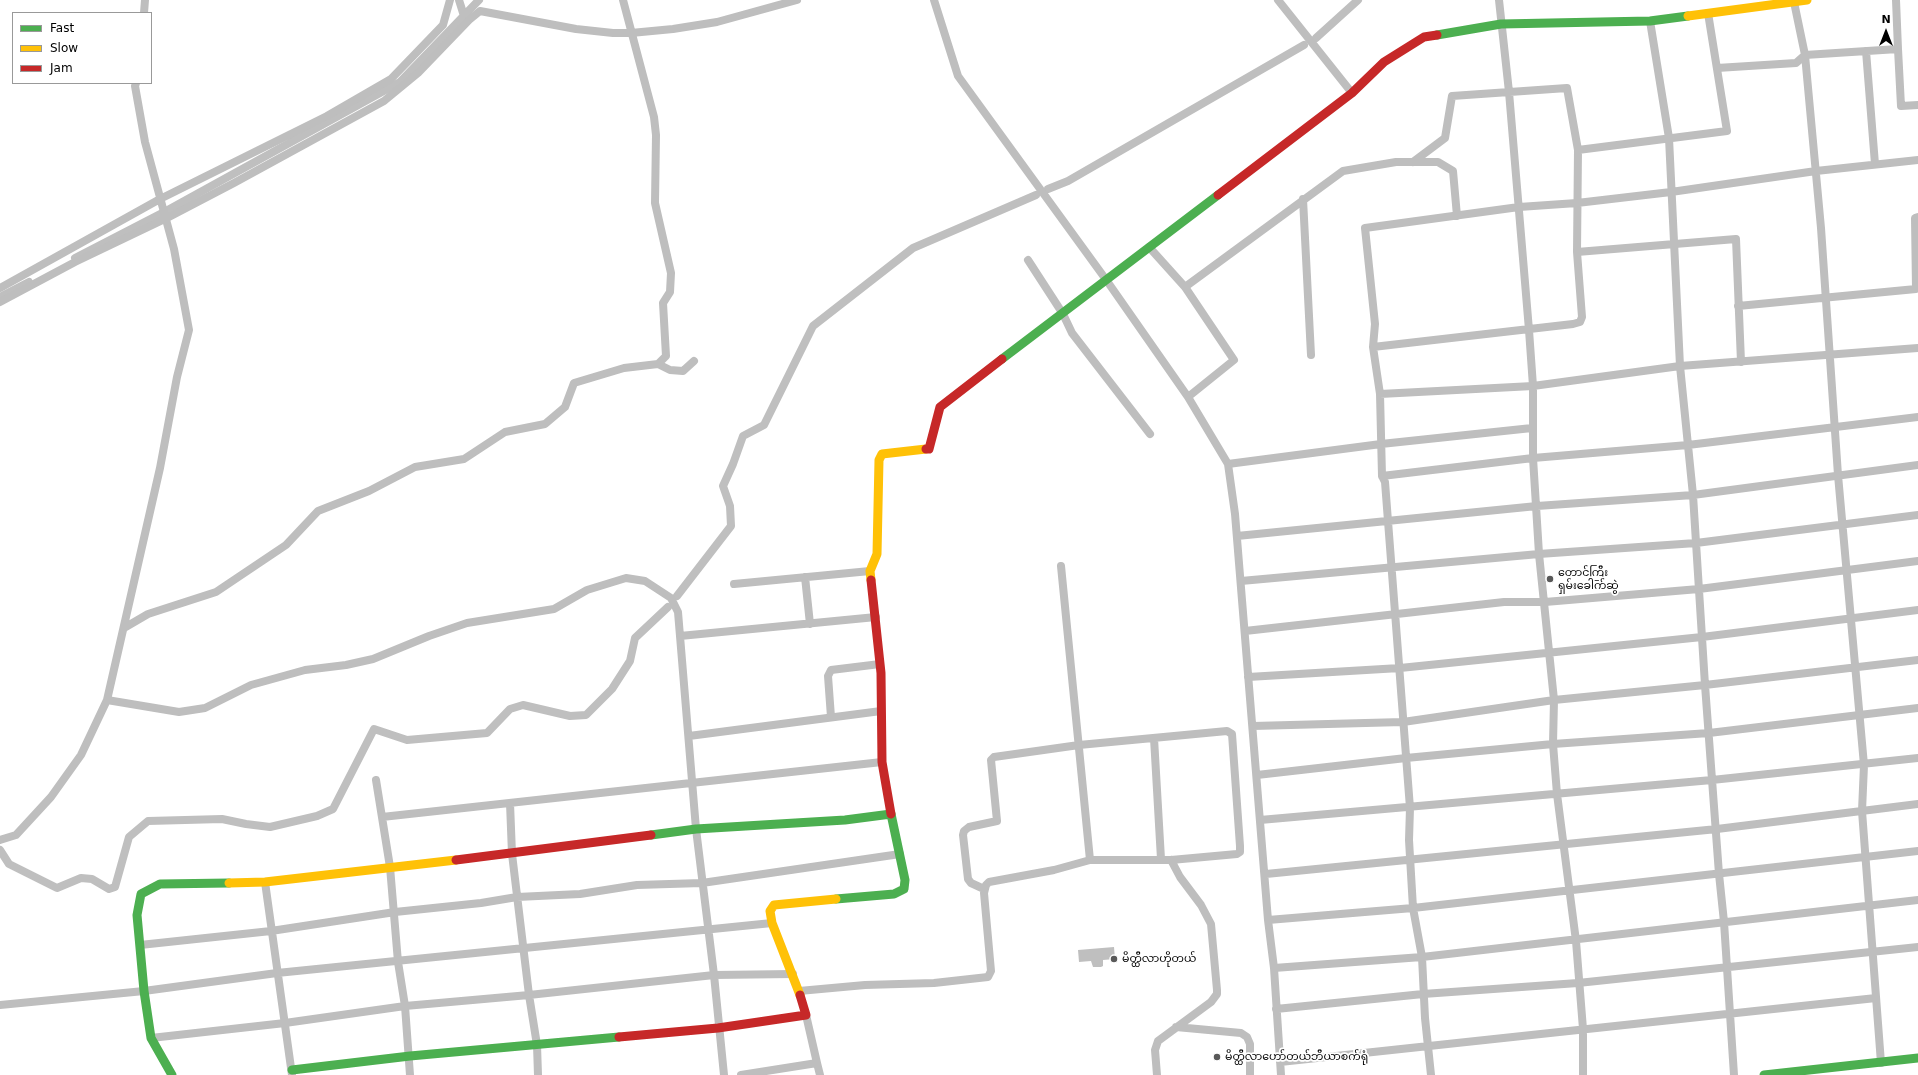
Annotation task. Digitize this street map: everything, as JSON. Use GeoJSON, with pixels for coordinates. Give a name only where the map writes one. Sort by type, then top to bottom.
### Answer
{"type":"FeatureCollection","features":[{"type":"Feature","properties":{"kind":"main road"},"geometry":{"type":"LineString","coordinates":[[292,1072],[410,1056],[718,1028],[806,1015],[793,974],[772,923],[770,911],[774,905],[894,894],[904,889],[906,880],[891,814],[882,762],[880,664],[870,571],[877,554],[879,460],[882,454],[929,449],[940,407],[1352,93],[1384,62],[1424,37],[1501,24],[1650,21],[1807,0]]}},
{"type":"Feature","properties":{"kind":"main road"},"geometry":{"type":"LineString","coordinates":[[172,1075],[151,1038],[144,991],[137,915],[140,894],[160,884],[265,882],[512,854],[696,829],[845,820],[891,814]]}},
{"type":"Feature","properties":{"kind":"main road"},"geometry":{"type":"LineString","coordinates":[[1764,1075],[1918,1058]]}},
{"type":"Feature","properties":{"kind":"street"},"geometry":{"type":"LineString","coordinates":[[144,12],[145,0]]}},
{"type":"Feature","properties":{"kind":"street"},"geometry":{"type":"LineString","coordinates":[[0,288],[161,201],[327,116],[391,79],[443,25],[450,0]]}},
{"type":"Feature","properties":{"kind":"street"},"geometry":{"type":"LineString","coordinates":[[623,0],[631,33],[636,44],[654,117],[656,135],[655,203],[671,273],[670,292],[663,303],[666,356],[658,364]]}},
{"type":"Feature","properties":{"kind":"street"},"geometry":{"type":"LineString","coordinates":[[0,302],[75,262],[253,173],[384,101],[418,73],[480,11],[576,29],[613,33],[631,33],[673,29],[717,22],[778,2],[797,0]]}},
{"type":"Feature","properties":{"kind":"street"},"geometry":{"type":"LineString","coordinates":[[934,0],[958,76],[1107,281],[1188,397],[1228,464],[1241,582],[1260,820],[1266,874],[1268,920],[1274,968],[1281,1075]]}},
{"type":"Feature","properties":{"kind":"street"},"geometry":{"type":"LineString","coordinates":[[1278,0],[1352,93]]}},
{"type":"Feature","properties":{"kind":"street"},"geometry":{"type":"LineString","coordinates":[[1499,0],[1509,92],[1529,330],[1533,386],[1533,458],[1539,554],[1554,700],[1553,744],[1557,794],[1576,941],[1578,983],[1583,1029],[1584,1075]]}},
{"type":"Feature","properties":{"kind":"street"},"geometry":{"type":"LineString","coordinates":[[1896,0],[1902,106],[1918,105]]}},
{"type":"Feature","properties":{"kind":"street"},"geometry":{"type":"LineString","coordinates":[[1794,2],[1805,55],[1822,228],[1825,298],[1838,475],[1847,570],[1849,617],[1864,765],[1862,811],[1881,1063]]}},
{"type":"Feature","properties":{"kind":"street"},"geometry":{"type":"LineString","coordinates":[[1578,150],[1727,131],[1708,13]]}},
{"type":"Feature","properties":{"kind":"street"},"geometry":{"type":"LineString","coordinates":[[1650,21],[1669,138],[1680,366],[1693,495],[1705,685],[1724,922],[1726,968],[1731,1014],[1734,1075]]}},
{"type":"Feature","properties":{"kind":"street"},"geometry":{"type":"LineString","coordinates":[[1717,68],[1796,63],[1805,55],[1898,49]]}},
{"type":"Feature","properties":{"kind":"street"},"geometry":{"type":"LineString","coordinates":[[1866,51],[1875,164]]}},
{"type":"Feature","properties":{"kind":"street"},"geometry":{"type":"LineString","coordinates":[[0,840],[16,835],[51,797],[81,754],[107,700],[160,468],[177,377],[189,330],[174,249],[143,131],[136,84]]}},
{"type":"Feature","properties":{"kind":"street"},"geometry":{"type":"LineString","coordinates":[[1372,347],[1529,330],[1580,322],[1582,318],[1577,252],[1578,150],[1567,88],[1452,96],[1445,138],[1413,162]]}},
{"type":"Feature","properties":{"kind":"street"},"geometry":{"type":"LineString","coordinates":[[1431,1075],[1423,994],[1422,958],[1413,908],[1410,860],[1410,808],[1385,482],[1382,476],[1380,394],[1372,347],[1375,324],[1365,228],[1519,207],[1577,203],[1671,192],[1816,171],[1918,160]]}},
{"type":"Feature","properties":{"kind":"street"},"geometry":{"type":"LineString","coordinates":[[1185,287],[1343,171],[1396,162],[1438,162],[1452,171],[1457,216]]}},
{"type":"Feature","properties":{"kind":"street"},"geometry":{"type":"LineString","coordinates":[[1303,199],[1311,355]]}},
{"type":"Feature","properties":{"kind":"street"},"geometry":{"type":"LineString","coordinates":[[1738,306],[1916,289],[1915,218],[1918,217]]}},
{"type":"Feature","properties":{"kind":"street"},"geometry":{"type":"LineString","coordinates":[[1577,252],[1736,239],[1741,362]]}},
{"type":"Feature","properties":{"kind":"street"},"geometry":{"type":"LineString","coordinates":[[1149,247],[1185,287],[1234,360],[1188,397]]}},
{"type":"Feature","properties":{"kind":"street"},"geometry":{"type":"LineString","coordinates":[[1028,260],[1063,314],[1072,333],[1150,434]]}},
{"type":"Feature","properties":{"kind":"street"},"geometry":{"type":"LineString","coordinates":[[1380,394],[1533,386],[1680,366],[1918,348]]}},
{"type":"Feature","properties":{"kind":"street"},"geometry":{"type":"LineString","coordinates":[[124,628],[148,614],[216,592],[286,545],[318,512],[369,491],[415,467],[464,459],[505,432],[545,424],[564,407],[574,383],[624,368],[658,364],[670,370],[683,371],[694,361]]}},
{"type":"Feature","properties":{"kind":"street"},"geometry":{"type":"LineString","coordinates":[[1382,476],[1533,458],[1688,445],[1918,417]]}},
{"type":"Feature","properties":{"kind":"street"},"geometry":{"type":"LineString","coordinates":[[1228,464],[1381,444],[1532,428]]}},
{"type":"Feature","properties":{"kind":"street"},"geometry":{"type":"LineString","coordinates":[[1237,536],[1537,506],[1693,495],[1918,465]]}},
{"type":"Feature","properties":{"kind":"street"},"geometry":{"type":"LineString","coordinates":[[1241,582],[1539,554],[1696,543],[1918,515]]}},
{"type":"Feature","properties":{"kind":"street"},"geometry":{"type":"LineString","coordinates":[[1245,631],[1504,602],[1545,602],[1699,589],[1918,561]]}},
{"type":"Feature","properties":{"kind":"street"},"geometry":{"type":"LineString","coordinates":[[1061,566],[1090,860]]}},
{"type":"Feature","properties":{"kind":"street"},"geometry":{"type":"LineString","coordinates":[[734,584],[870,571]]}},
{"type":"Feature","properties":{"kind":"street"},"geometry":{"type":"LineString","coordinates":[[107,700],[179,712],[205,708],[251,685],[305,670],[346,665],[373,659],[428,636],[467,623],[554,609],[588,590],[626,578],[645,581],[671,598],[678,612],[696,829],[714,975],[718,1028],[724,1075]]}},
{"type":"Feature","properties":{"kind":"street"},"geometry":{"type":"LineString","coordinates":[[805,578],[810,624]]}},
{"type":"Feature","properties":{"kind":"street"},"geometry":{"type":"LineString","coordinates":[[1248,677],[1400,668],[1702,637],[1849,617],[1918,610]]}},
{"type":"Feature","properties":{"kind":"street"},"geometry":{"type":"LineString","coordinates":[[680,636],[876,617]]}},
{"type":"Feature","properties":{"kind":"street"},"geometry":{"type":"LineString","coordinates":[[1252,726],[1403,722],[1554,700],[1705,685],[1918,660]]}},
{"type":"Feature","properties":{"kind":"street"},"geometry":{"type":"LineString","coordinates":[[831,717],[828,676],[831,670],[880,664]]}},
{"type":"Feature","properties":{"kind":"street"},"geometry":{"type":"LineString","coordinates":[[1257,776],[1406,758],[1553,744],[1709,733],[1918,708]]}},
{"type":"Feature","properties":{"kind":"street"},"geometry":{"type":"LineString","coordinates":[[689,736],[881,711]]}},
{"type":"Feature","properties":{"kind":"street"},"geometry":{"type":"LineString","coordinates":[[799,991],[865,985],[934,983],[988,977],[991,971],[984,889],[989,882],[1054,870],[1090,860],[1171,860],[1237,854],[1240,852],[1232,734],[1227,731],[1079,745],[994,757],[991,760],[997,821],[969,828],[964,831],[963,836],[968,879],[971,883],[984,889]]}},
{"type":"Feature","properties":{"kind":"street"},"geometry":{"type":"LineString","coordinates":[[1154,738],[1161,859]]}},
{"type":"Feature","properties":{"kind":"street"},"geometry":{"type":"LineString","coordinates":[[1260,820],[1410,808],[1712,780],[1864,765],[1918,758]]}},
{"type":"Feature","properties":{"kind":"street"},"geometry":{"type":"LineString","coordinates":[[382,817],[882,762]]}},
{"type":"Feature","properties":{"kind":"street"},"geometry":{"type":"LineString","coordinates":[[376,780],[390,867],[395,912],[398,962],[405,1006],[410,1056],[410,1075]]}},
{"type":"Feature","properties":{"kind":"street"},"geometry":{"type":"LineString","coordinates":[[510,803],[512,854],[529,995],[537,1045],[538,1075]]}},
{"type":"Feature","properties":{"kind":"street"},"geometry":{"type":"LineString","coordinates":[[1266,874],[1717,829],[1918,804]]}},
{"type":"Feature","properties":{"kind":"street"},"geometry":{"type":"LineString","coordinates":[[1268,920],[1413,908],[1918,851]]}},
{"type":"Feature","properties":{"kind":"street"},"geometry":{"type":"LineString","coordinates":[[140,945],[271,931],[395,912],[481,903],[517,897],[580,894],[637,885],[702,883],[900,854]]}},
{"type":"Feature","properties":{"kind":"street"},"geometry":{"type":"LineString","coordinates":[[1157,1075],[1155,1050],[1158,1041],[1211,1002],[1217,994],[1211,924],[1201,905],[1180,877],[1171,860]]}},
{"type":"Feature","properties":{"kind":"street"},"geometry":{"type":"LineString","coordinates":[[265,882],[292,1072]]}},
{"type":"Feature","properties":{"kind":"street"},"geometry":{"type":"LineString","coordinates":[[1274,968],[1422,958],[1918,900]]}},
{"type":"Feature","properties":{"kind":"street"},"geometry":{"type":"LineString","coordinates":[[0,1005],[144,991],[277,973],[523,949],[708,928],[772,923]]}},
{"type":"Feature","properties":{"kind":"street"},"geometry":{"type":"LineString","coordinates":[[1276,1009],[1423,994],[1578,983],[1918,947]]}},
{"type":"Feature","properties":{"kind":"street"},"geometry":{"type":"LineString","coordinates":[[151,1038],[284,1023],[405,1006],[529,995],[714,975],[793,974]]}},
{"type":"Feature","properties":{"kind":"street"},"geometry":{"type":"LineString","coordinates":[[1280,1062],[1876,998]]}},
{"type":"Feature","properties":{"kind":"street"},"geometry":{"type":"LineString","coordinates":[[806,1015],[820,1075]]}},
{"type":"Feature","properties":{"kind":"street"},"geometry":{"type":"LineString","coordinates":[[1176,1027],[1241,1033],[1247,1037],[1250,1044],[1250,1075]]}},
{"type":"Feature","properties":{"kind":"street"},"geometry":{"type":"LineString","coordinates":[[741,1075],[817,1063]]}},
{"type":"Feature","properties":{"kind":"shaded area"},"geometry":{"type":"Polygon","coordinates":[[[1114,947],[1115,959],[1103,960],[1103,966],[1101,967],[1093,967],[1091,961],[1079,962],[1078,950],[1114,947]]]}},
{"type":"Feature","properties":{"kind":"waterway"},"geometry":{"type":"LineString","coordinates":[[459,0],[464,16]]}},
{"type":"Feature","properties":{"kind":"waterway"},"geometry":{"type":"LineString","coordinates":[[75,258],[166,211],[400,82],[479,0]]}},
{"type":"Feature","properties":{"kind":"waterway"},"geometry":{"type":"LineString","coordinates":[[1316,38],[1358,0]]}},
{"type":"Feature","properties":{"kind":"waterway"},"geometry":{"type":"LineString","coordinates":[[1048,189],[1068,181],[1304,45]]}},
{"type":"Feature","properties":{"kind":"waterway"},"geometry":{"type":"LineString","coordinates":[[677,596],[731,526],[730,506],[723,486],[743,436],[764,425],[813,326],[913,248],[1036,195]]}},
{"type":"Feature","properties":{"kind":"waterway"},"geometry":{"type":"LineString","coordinates":[[0,297],[29,282]]}},
{"type":"Feature","properties":{"kind":"waterway"},"geometry":{"type":"LineString","coordinates":[[0,850],[9,864],[57,888],[81,878],[92,879],[109,889],[115,887],[129,837],[148,821],[222,819],[270,827],[317,816],[333,809],[374,729],[407,740],[487,733],[510,709],[523,705],[570,716],[586,715],[612,689],[630,661],[635,638],[668,607]]}},
{"type":"Feature","properties":{"kind":"traffic: fast"},"geometry":{"type":"LineString","coordinates":[[1437,35],[1501,24],[1650,21],[1688,16]]}},
{"type":"Feature","properties":{"kind":"traffic: fast"},"geometry":{"type":"LineString","coordinates":[[1002,359],[1218,195]]}},
{"type":"Feature","properties":{"kind":"traffic: fast"},"geometry":{"type":"LineString","coordinates":[[651,835],[696,829],[845,820],[891,814],[905,880],[904,889],[894,894],[836,899]]}},
{"type":"Feature","properties":{"kind":"traffic: fast"},"geometry":{"type":"LineString","coordinates":[[172,1075],[151,1038],[144,991],[137,915],[141,894],[160,884],[229,883]]}},
{"type":"Feature","properties":{"kind":"traffic: fast"},"geometry":{"type":"LineString","coordinates":[[292,1070],[410,1056],[619,1037]]}},
{"type":"Feature","properties":{"kind":"traffic: fast"},"geometry":{"type":"LineString","coordinates":[[1764,1075],[1918,1058]]}},
{"type":"Feature","properties":{"kind":"traffic: slow"},"geometry":{"type":"LineString","coordinates":[[1688,16],[1807,0]]}},
{"type":"Feature","properties":{"kind":"traffic: slow"},"geometry":{"type":"LineString","coordinates":[[871,580],[870,571],[877,554],[879,460],[882,454],[926,449]]}},
{"type":"Feature","properties":{"kind":"traffic: slow"},"geometry":{"type":"LineString","coordinates":[[229,883],[265,882],[456,860]]}},
{"type":"Feature","properties":{"kind":"traffic: slow"},"geometry":{"type":"LineString","coordinates":[[800,995],[772,923],[770,911],[774,905],[836,899]]}},
{"type":"Feature","properties":{"kind":"traffic: jam"},"geometry":{"type":"LineString","coordinates":[[1218,195],[1352,93],[1384,62],[1424,37],[1437,35]]}},
{"type":"Feature","properties":{"kind":"traffic: jam"},"geometry":{"type":"LineString","coordinates":[[926,449],[929,449],[940,407],[1002,359]]}},
{"type":"Feature","properties":{"kind":"traffic: jam"},"geometry":{"type":"LineString","coordinates":[[871,580],[881,673],[882,762],[891,814]]}},
{"type":"Feature","properties":{"kind":"traffic: jam"},"geometry":{"type":"LineString","coordinates":[[456,860],[651,835]]}},
{"type":"Feature","properties":{"kind":"traffic: jam"},"geometry":{"type":"LineString","coordinates":[[619,1037],[718,1028],[806,1015],[800,995]]}},
{"type":"Feature","properties":{"kind":"place","name":"တောင်ကြီး ရှမ်းခေါက်ဆွဲ"},"geometry":{"type":"Point","coordinates":[1550,579]}},
{"type":"Feature","properties":{"kind":"place","name":"မိတ္ထီလာဟိုတယ်"},"geometry":{"type":"Point","coordinates":[1114,959]}},
{"type":"Feature","properties":{"kind":"place","name":"မိတ္ထီလာဟော်တယ်ဘီယာစက်ရုံ"},"geometry":{"type":"Point","coordinates":[1217,1057]}}]}
